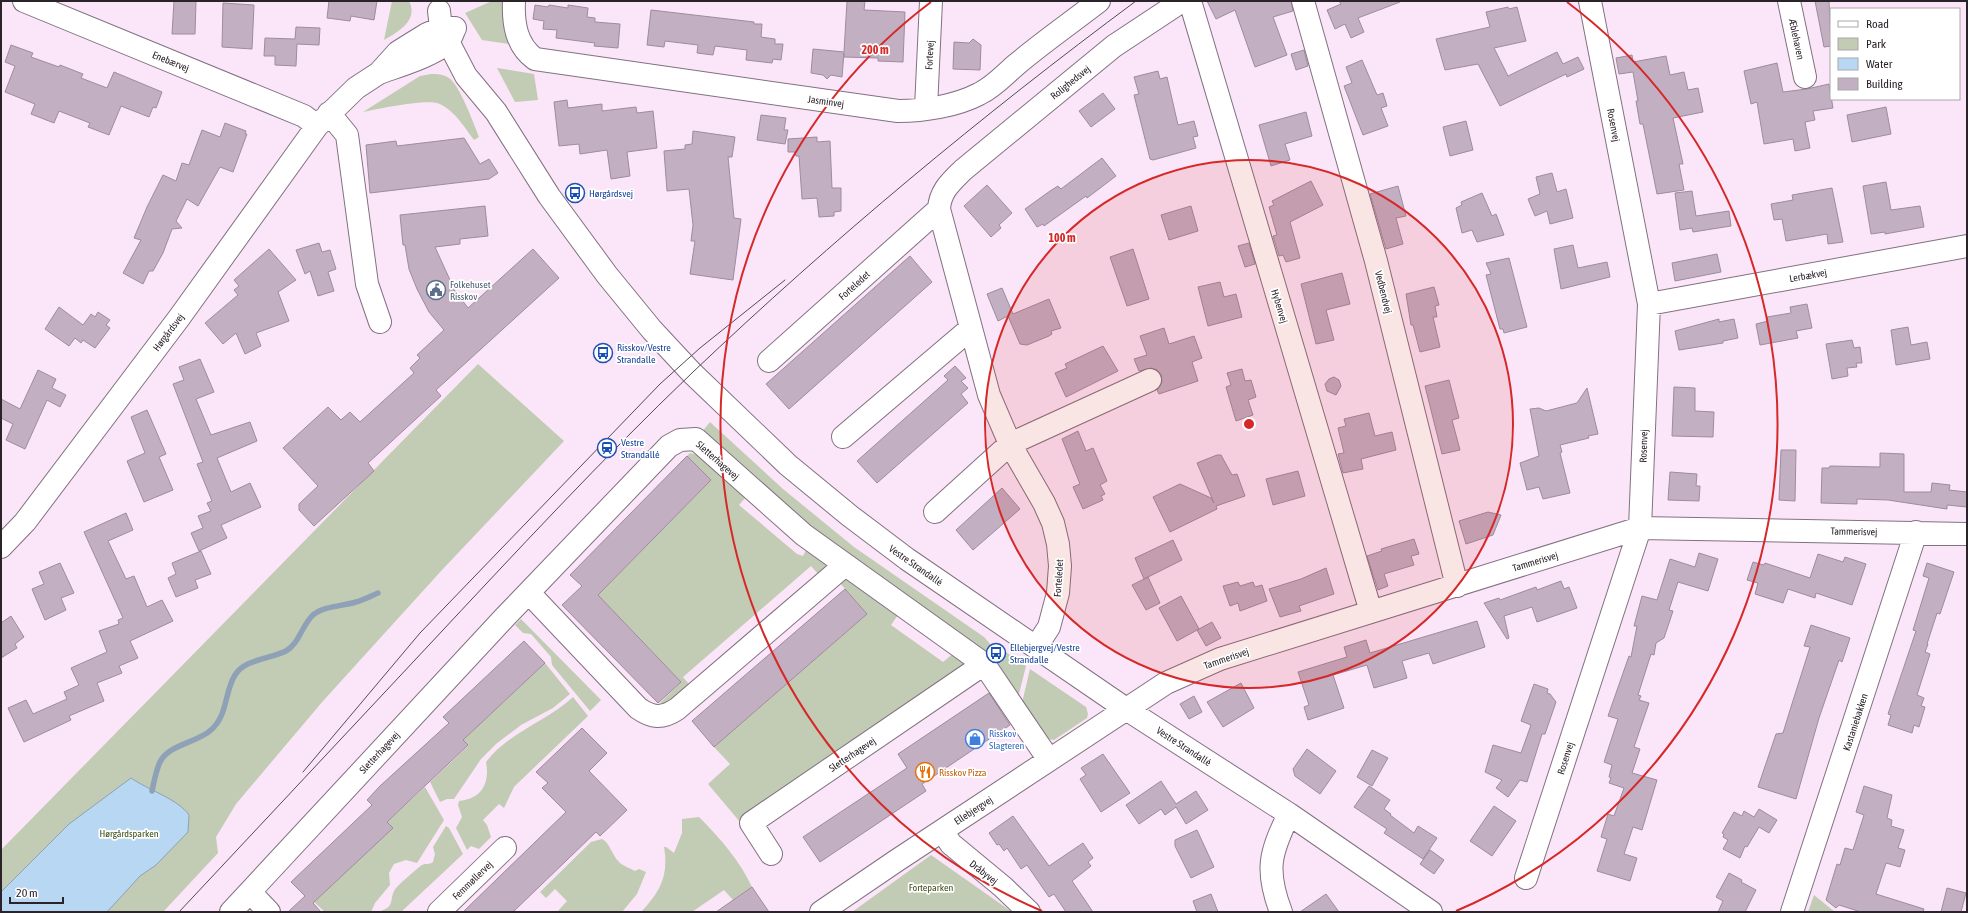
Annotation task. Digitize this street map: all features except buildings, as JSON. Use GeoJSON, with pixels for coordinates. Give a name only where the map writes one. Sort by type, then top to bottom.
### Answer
{"type":"FeatureCollection","features":[{"type":"Feature","properties":{"kind":"street","name":"Enebærvej"},"geometry":{"type":"LineString","coordinates":[[24,1],[304,116],[323,119]]}},
{"type":"Feature","properties":{"kind":"street","name":"Jasminvej"},"geometry":{"type":"LineString","coordinates":[[514,1],[515,29],[525,49],[535,59],[547,62],[898,111],[926,108],[968,100],[992,86],[1017,64],[1100,1]]}},
{"type":"Feature","properties":{"kind":"street","name":"Fortevej"},"geometry":{"type":"LineString","coordinates":[[926,108],[931,1]]}},
{"type":"Feature","properties":{"kind":"street","name":"Rolighedsvej"},"geometry":{"type":"LineString","coordinates":[[963,170],[1114,46],[1182,1]]}},
{"type":"Feature","properties":{"kind":"street","name":"Hybenvej"},"geometry":{"type":"LineString","coordinates":[[1190,1],[1371,612]]}},
{"type":"Feature","properties":{"kind":"street","name":"Vedbendvej"},"geometry":{"type":"LineString","coordinates":[[1303,1],[1376,261],[1457,586]]}},
{"type":"Feature","properties":{"kind":"street","name":"Rosenvej"},"geometry":{"type":"LineString","coordinates":[[1526,878],[1640,528],[1649,304],[1590,1]]}},
{"type":"Feature","properties":{"kind":"street","name":"Æblehaven"},"geometry":{"type":"LineString","coordinates":[[1789,1],[1805,76]]}},
{"type":"Feature","properties":{"kind":"street","name":"Hørgårdsvej"},"geometry":{"type":"LineString","coordinates":[[1,547],[25,522],[179,318],[323,119],[356,88],[379,73],[398,52],[444,22]]}},
{"type":"Feature","properties":{"kind":"street","name":"Vestre Strandallé"},"geometry":{"type":"LineString","coordinates":[[444,22],[466,76],[496,112],[549,196],[607,275],[652,330],[714,395],[788,465],[850,516],[907,559],[1126,709],[1289,814],[1431,912]]}},
{"type":"Feature","properties":{"kind":"street"},"geometry":{"type":"LineString","coordinates":[[323,119],[347,134],[367,284],[380,322]]}},
{"type":"Feature","properties":{"kind":"street","name":"Forteledet"},"geometry":{"type":"LineString","coordinates":[[963,170],[944,189],[939,199],[939,209],[970,329],[989,395],[1010,444],[1044,503],[1053,523],[1058,544],[1060,566],[1058,593],[1050,626],[1036,647]]}},
{"type":"Feature","properties":{"kind":"street","name":"Forteledet"},"geometry":{"type":"LineString","coordinates":[[769,361],[939,209]]}},
{"type":"Feature","properties":{"kind":"street","name":"Lerbækvej"},"geometry":{"type":"LineString","coordinates":[[1649,304],[1967,246]]}},
{"type":"Feature","properties":{"kind":"street"},"geometry":{"type":"LineString","coordinates":[[843,437],[970,329]]}},
{"type":"Feature","properties":{"kind":"street"},"geometry":{"type":"LineString","coordinates":[[935,512],[1010,444],[1150,380]]}},
{"type":"Feature","properties":{"kind":"street","name":"Sletterhagevej"},"geometry":{"type":"LineString","coordinates":[[231,912],[529,593],[669,446],[680,440],[696,439],[804,535],[984,664],[1049,760]]}},
{"type":"Feature","properties":{"kind":"street","name":"Tammerisvej"},"geometry":{"type":"LineString","coordinates":[[1126,709],[1166,682],[1220,659],[1640,528],[1967,534]]}},
{"type":"Feature","properties":{"kind":"street","name":"Kastaniebakken"},"geometry":{"type":"LineString","coordinates":[[1792,912],[1916,532]]}},
{"type":"Feature","properties":{"kind":"street"},"geometry":{"type":"LineString","coordinates":[[529,593],[638,708],[648,715],[659,717],[668,715],[677,710],[845,565]]}},
{"type":"Feature","properties":{"kind":"street","name":"Sletterhagevej"},"geometry":{"type":"LineString","coordinates":[[771,854],[751,823],[984,664]]}},
{"type":"Feature","properties":{"kind":"street","name":"Ellebjergvej"},"geometry":{"type":"LineString","coordinates":[[821,912],[1126,709]]}},
{"type":"Feature","properties":{"kind":"street"},"geometry":{"type":"LineString","coordinates":[[1281,912],[1273,891],[1271,863],[1275,842],[1289,814]]}},
{"type":"Feature","properties":{"kind":"street","name":"Dråbyvej"},"geometry":{"type":"LineString","coordinates":[[942,831],[951,844],[1003,887],[1029,912]]}},
{"type":"Feature","properties":{"kind":"street","name":"Femmøllervej"},"geometry":{"type":"LineString","coordinates":[[439,912],[505,848]]}},
{"type":"Feature","properties":{"kind":"street"},"geometry":{"type":"LineString","coordinates":[[250,892],[269,912]]}},
{"type":"Feature","properties":{"kind":"green space"},"geometry":{"type":"Polygon","coordinates":[[[392,1],[409,1],[411,14],[406,25],[384,40],[392,1]]]}},
{"type":"Feature","properties":{"kind":"green space"},"geometry":{"type":"Polygon","coordinates":[[[492,1],[508,1],[509,44],[482,40],[465,13],[492,1]]]}},
{"type":"Feature","properties":{"kind":"green space"},"geometry":{"type":"Polygon","coordinates":[[[497,68],[534,74],[538,100],[515,102],[497,68]]]}},
{"type":"Feature","properties":{"kind":"green space"},"geometry":{"type":"Polygon","coordinates":[[[431,74],[444,76],[453,82],[458,89],[479,137],[474,140],[451,111],[434,102],[414,103],[363,112],[420,76],[431,74]]]}},
{"type":"Feature","properties":{"kind":"green space","name":"Hørgårdsparken"},"geometry":{"type":"Polygon","coordinates":[[[478,364],[564,441],[442,570],[323,701],[236,804],[216,837],[218,853],[163,912],[1,912],[1,850],[478,364]]]}},
{"type":"Feature","properties":{"kind":"green space"},"geometry":{"type":"Polygon","coordinates":[[[710,422],[783,489],[854,547],[984,637],[993,647],[991,651],[1000,656],[1004,651],[1026,666],[1018,698],[844,555],[702,432],[710,422]]]}},
{"type":"Feature","properties":{"kind":"green space"},"geometry":{"type":"Polygon","coordinates":[[[690,453],[698,455],[746,497],[739,505],[797,554],[803,556],[807,548],[831,567],[819,575],[811,566],[683,677],[692,688],[660,709],[658,705],[681,682],[598,595],[711,480],[687,456],[690,453]]]}},
{"type":"Feature","properties":{"kind":"green space"},"geometry":{"type":"Polygon","coordinates":[[[846,577],[898,615],[891,625],[943,662],[955,652],[965,663],[964,667],[740,822],[708,784],[730,764],[714,747],[867,614],[839,582],[846,577]]]}},
{"type":"Feature","properties":{"kind":"green space"},"geometry":{"type":"Polygon","coordinates":[[[521,619],[601,700],[590,711],[552,665],[551,657],[531,634],[523,633],[515,625],[521,619]]]}},
{"type":"Feature","properties":{"kind":"green space"},"geometry":{"type":"Polygon","coordinates":[[[545,663],[570,694],[553,708],[521,725],[496,744],[481,759],[454,799],[447,799],[440,802],[430,782],[468,746],[463,740],[545,663]]]}},
{"type":"Feature","properties":{"kind":"green space"},"geometry":{"type":"Polygon","coordinates":[[[1030,669],[1086,707],[1088,714],[1087,718],[1054,740],[1047,739],[1022,703],[1030,669]]]}},
{"type":"Feature","properties":{"kind":"green space"},"geometry":{"type":"Polygon","coordinates":[[[573,697],[588,716],[514,787],[504,808],[499,804],[483,820],[487,825],[491,837],[479,849],[471,846],[467,850],[456,828],[462,817],[458,805],[459,801],[467,800],[473,797],[483,789],[487,777],[486,762],[506,743],[573,697]]]}},
{"type":"Feature","properties":{"kind":"green space"},"geometry":{"type":"Polygon","coordinates":[[[425,787],[444,820],[417,863],[406,860],[394,864],[389,873],[390,885],[375,903],[371,912],[325,912],[314,902],[392,828],[387,822],[425,787]]]}},
{"type":"Feature","properties":{"kind":"green space"},"geometry":{"type":"Polygon","coordinates":[[[699,817],[729,850],[742,868],[752,887],[733,900],[724,890],[692,912],[641,912],[648,905],[662,883],[665,867],[664,847],[674,853],[682,833],[682,819],[699,817]]]}},
{"type":"Feature","properties":{"kind":"green space"},"geometry":{"type":"Polygon","coordinates":[[[446,826],[449,828],[463,854],[401,912],[377,912],[388,907],[393,893],[404,880],[422,865],[433,862],[435,854],[433,847],[446,826]]]}},
{"type":"Feature","properties":{"kind":"green space"},"geometry":{"type":"Polygon","coordinates":[[[602,839],[607,843],[617,859],[625,866],[635,871],[639,869],[646,872],[637,894],[622,912],[557,912],[567,901],[555,889],[546,898],[540,892],[591,842],[602,839]]]}},
{"type":"Feature","properties":{"kind":"green space","name":"Forteparken"},"geometry":{"type":"Polygon","coordinates":[[[931,855],[1012,912],[852,912],[931,855]]]}},
{"type":"Feature","properties":{"kind":"green space"},"geometry":{"type":"Polygon","coordinates":[[[1814,895],[1835,912],[1808,912],[1814,895]]]}},
{"type":"Feature","properties":{"kind":"water"},"geometry":{"type":"Polygon","coordinates":[[[131,778],[178,804],[189,815],[188,832],[156,865],[140,876],[107,912],[1,912],[1,892],[69,824],[131,778]]]}},
{"type":"Feature","properties":{"kind":"waterway"},"geometry":{"type":"LineString","coordinates":[[152,791],[157,769],[164,756],[176,747],[205,734],[216,724],[223,711],[229,689],[235,675],[239,670],[251,662],[286,651],[294,644],[309,619],[317,612],[359,601],[378,593]]}},
{"type":"Feature","properties":{"kind":"tram line"},"geometry":{"type":"LineString","coordinates":[[179,912],[559,507],[693,372],[799,274],[854,226],[1021,89],[1136,1]]}},
{"type":"Feature","properties":{"kind":"tram line"},"geometry":{"type":"LineString","coordinates":[[303,772],[420,633],[660,384],[700,348],[785,280]]}},
{"type":"Feature","properties":{"kind":"place","name":"Hørgårdsvej"},"geometry":{"type":"Point","coordinates":[575,193]}},
{"type":"Feature","properties":{"kind":"place","name":"Folkehuset Risskov"},"geometry":{"type":"Point","coordinates":[436,290]}},
{"type":"Feature","properties":{"kind":"place","name":"Risskov/Vestre Strandalle"},"geometry":{"type":"Point","coordinates":[603,353]}},
{"type":"Feature","properties":{"kind":"place","name":"Vestre Strandallé"},"geometry":{"type":"Point","coordinates":[607,448]}},
{"type":"Feature","properties":{"kind":"place","name":"Ellebjergvej/Vestre Strandalle"},"geometry":{"type":"Point","coordinates":[996,653]}},
{"type":"Feature","properties":{"kind":"place","name":"Risskov Slagteren"},"geometry":{"type":"Point","coordinates":[975,739]}},
{"type":"Feature","properties":{"kind":"place","name":"Risskov Pizza"},"geometry":{"type":"Point","coordinates":[925,772]}}]}
